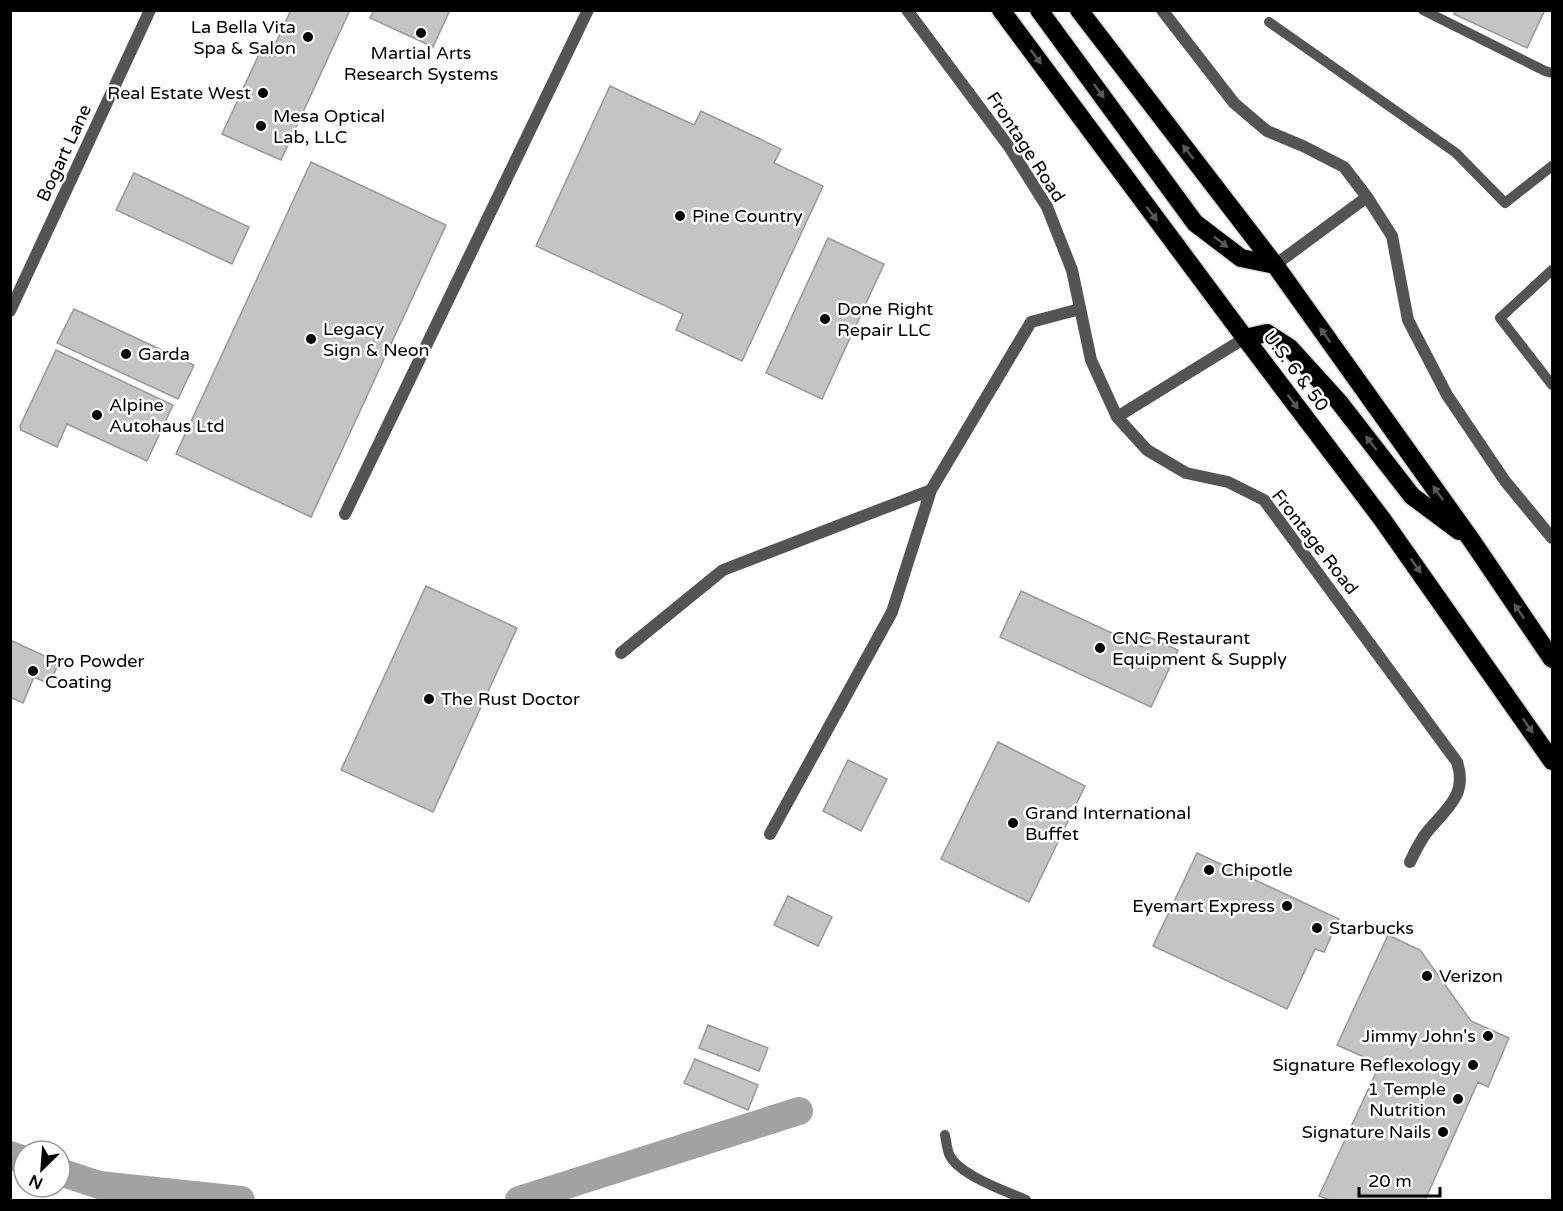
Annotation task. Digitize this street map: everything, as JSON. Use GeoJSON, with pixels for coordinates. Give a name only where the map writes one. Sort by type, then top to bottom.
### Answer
{"type":"FeatureCollection","features":[{"type":"Feature","properties":{"kind":"highway","name":"U.S. 6 & 50"},"geometry":{"type":"LineString","coordinates":[[1001,10],[1382,519],[1552,761]]}},
{"type":"Feature","properties":{"kind":"highway"},"geometry":{"type":"LineString","coordinates":[[1039,10],[1195,223],[1241,258],[1275,265]]}},
{"type":"Feature","properties":{"kind":"highway"},"geometry":{"type":"LineString","coordinates":[[1079,10],[1275,265],[1472,541],[1552,659]]}},
{"type":"Feature","properties":{"kind":"highway"},"geometry":{"type":"LineString","coordinates":[[1245,338],[1267,333],[1290,348],[1339,402],[1412,496],[1472,541]]}},
{"type":"Feature","properties":{"kind":"street","name":"Bogart Lane"},"geometry":{"type":"LineString","coordinates":[[10,311],[150,10]]}},
{"type":"Feature","properties":{"kind":"street"},"geometry":{"type":"LineString","coordinates":[[345,514],[588,10]]}},
{"type":"Feature","properties":{"kind":"street","name":"Frontage Road"},"geometry":{"type":"LineString","coordinates":[[907,10],[1010,148],[1047,207],[1072,270],[1091,360],[1117,417],[1147,450],[1186,473],[1228,482],[1264,500],[1457,762],[1460,771],[1460,788],[1456,797],[1448,810],[1423,838],[1410,862]]}},
{"type":"Feature","properties":{"kind":"street"},"geometry":{"type":"LineString","coordinates":[[1161,10],[1234,103],[1267,131],[1344,167],[1367,197],[1392,236],[1408,320],[1447,395],[1505,481],[1552,538]]}},
{"type":"Feature","properties":{"kind":"street"},"geometry":{"type":"LineString","coordinates":[[1275,265],[1367,197]]}},
{"type":"Feature","properties":{"kind":"street"},"geometry":{"type":"LineString","coordinates":[[770,834],[892,612],[931,490],[1031,322],[1080,309]]}},
{"type":"Feature","properties":{"kind":"street"},"geometry":{"type":"LineString","coordinates":[[1117,417],[1245,338]]}},
{"type":"Feature","properties":{"kind":"street"},"geometry":{"type":"LineString","coordinates":[[621,653],[723,570],[931,490]]}},
{"type":"Feature","properties":{"kind":"lane"},"geometry":{"type":"LineString","coordinates":[[1423,10],[1434,13],[1552,73]]}},
{"type":"Feature","properties":{"kind":"lane"},"geometry":{"type":"LineString","coordinates":[[1269,22],[1456,153],[1505,203],[1552,166]]}},
{"type":"Feature","properties":{"kind":"lane"},"geometry":{"type":"LineString","coordinates":[[1552,270],[1500,318],[1552,385]]}},
{"type":"Feature","properties":{"kind":"lane"},"geometry":{"type":"LineString","coordinates":[[945,1135],[949,1154],[959,1167],[973,1176],[1026,1200]]}},
{"type":"Feature","properties":{"kind":"building"},"geometry":{"type":"Polygon","coordinates":[[[291,10],[350,10],[281,160],[222,134],[262,48],[271,53],[291,10]]]}},
{"type":"Feature","properties":{"kind":"building","name":"Martial Arts Research Systems"},"geometry":{"type":"Polygon","coordinates":[[[374,10],[450,10],[433,47],[370,18],[374,10]]]}},
{"type":"Feature","properties":{"kind":"building"},"geometry":{"type":"Polygon","coordinates":[[[1455,10],[1545,10],[1527,48],[1454,14],[1455,10]]]}},
{"type":"Feature","properties":{"kind":"building","name":"Pine Country"},"geometry":{"type":"Polygon","coordinates":[[[610,86],[694,125],[701,111],[781,149],[774,163],[823,186],[742,361],[676,330],[683,314],[536,246],[610,86]]]}},
{"type":"Feature","properties":{"kind":"building","name":"Legacy Sign & Neon"},"geometry":{"type":"Polygon","coordinates":[[[311,162],[446,225],[311,517],[176,454],[311,162]]]}},
{"type":"Feature","properties":{"kind":"building"},"geometry":{"type":"Polygon","coordinates":[[[134,173],[249,227],[232,264],[116,210],[134,173]]]}},
{"type":"Feature","properties":{"kind":"building","name":"Done Right Repair LLC"},"geometry":{"type":"Polygon","coordinates":[[[828,238],[884,264],[822,399],[766,373],[828,238]]]}},
{"type":"Feature","properties":{"kind":"building","name":"Garda"},"geometry":{"type":"Polygon","coordinates":[[[74,309],[194,365],[178,399],[57,343],[74,309]]]}},
{"type":"Feature","properties":{"kind":"building","name":"Alpine Autohaus Ltd"},"geometry":{"type":"Polygon","coordinates":[[[56,350],[173,405],[147,461],[67,424],[57,447],[21,430],[20,426],[56,350]]]}},
{"type":"Feature","properties":{"kind":"building","name":"The Rust Doctor"},"geometry":{"type":"Polygon","coordinates":[[[426,586],[517,628],[433,812],[341,770],[426,586]]]}},
{"type":"Feature","properties":{"kind":"building","name":"CNC Restaurant Equipment & Supply"},"geometry":{"type":"Polygon","coordinates":[[[1021,591],[1142,647],[1147,636],[1178,650],[1151,707],[1000,637],[1021,591]]]}},
{"type":"Feature","properties":{"kind":"building","name":"Pro Powder Coating"},"geometry":{"type":"Polygon","coordinates":[[[10,640],[45,656],[44,658],[58,665],[49,684],[34,677],[23,703],[10,697],[10,640]]]}},
{"type":"Feature","properties":{"kind":"building","name":"Grand International Buffet"},"geometry":{"type":"Polygon","coordinates":[[[998,742],[1085,786],[1029,902],[941,859],[998,742]]]}},
{"type":"Feature","properties":{"kind":"building"},"geometry":{"type":"Polygon","coordinates":[[[848,760],[887,779],[861,831],[823,811],[848,760]]]}},
{"type":"Feature","properties":{"kind":"building"},"geometry":{"type":"Polygon","coordinates":[[[1197,853],[1339,919],[1324,952],[1315,949],[1287,1009],[1153,946],[1197,853]]]}},
{"type":"Feature","properties":{"kind":"building"},"geometry":{"type":"Polygon","coordinates":[[[788,896],[832,917],[818,946],[774,925],[788,896]]]}},
{"type":"Feature","properties":{"kind":"building"},"geometry":{"type":"Polygon","coordinates":[[[1388,935],[1420,950],[1471,1021],[1509,1038],[1488,1087],[1478,1082],[1425,1200],[1330,1200],[1319,1196],[1380,1064],[1337,1045],[1388,935]]]}},
{"type":"Feature","properties":{"kind":"building"},"geometry":{"type":"Polygon","coordinates":[[[708,1025],[768,1048],[759,1071],[699,1048],[708,1025]]]}},
{"type":"Feature","properties":{"kind":"building"},"geometry":{"type":"Polygon","coordinates":[[[695,1059],[758,1085],[748,1110],[684,1083],[695,1059]]]}},
{"type":"Feature","properties":{"kind":"waterway"},"geometry":{"type":"LineString","coordinates":[[519,1200],[799,1111]]}},
{"type":"Feature","properties":{"kind":"waterway"},"geometry":{"type":"LineString","coordinates":[[72,1176],[99,1185],[241,1200]]}},
{"type":"Feature","properties":{"kind":"place","name":"Martial Arts Research Systems"},"geometry":{"type":"Point","coordinates":[421,33]}},
{"type":"Feature","properties":{"kind":"place","name":"La Bella Vita Spa & Salon"},"geometry":{"type":"Point","coordinates":[308,37]}},
{"type":"Feature","properties":{"kind":"place","name":"Real Estate West"},"geometry":{"type":"Point","coordinates":[263,93]}},
{"type":"Feature","properties":{"kind":"place","name":"Mesa Optical Lab, LLC"},"geometry":{"type":"Point","coordinates":[261,126]}},
{"type":"Feature","properties":{"kind":"place","name":"Pine Country"},"geometry":{"type":"Point","coordinates":[680,216]}},
{"type":"Feature","properties":{"kind":"place","name":"Done Right Repair LLC"},"geometry":{"type":"Point","coordinates":[825,319]}},
{"type":"Feature","properties":{"kind":"place","name":"Legacy Sign & Neon"},"geometry":{"type":"Point","coordinates":[311,339]}},
{"type":"Feature","properties":{"kind":"place","name":"Garda"},"geometry":{"type":"Point","coordinates":[126,354]}},
{"type":"Feature","properties":{"kind":"place","name":"Alpine Autohaus Ltd"},"geometry":{"type":"Point","coordinates":[97,415]}},
{"type":"Feature","properties":{"kind":"place","name":"CNC Restaurant Equipment & Supply"},"geometry":{"type":"Point","coordinates":[1100,648]}},
{"type":"Feature","properties":{"kind":"place","name":"Pro Powder Coating"},"geometry":{"type":"Point","coordinates":[33,671]}},
{"type":"Feature","properties":{"kind":"place","name":"The Rust Doctor"},"geometry":{"type":"Point","coordinates":[429,699]}},
{"type":"Feature","properties":{"kind":"place","name":"Grand International Buffet"},"geometry":{"type":"Point","coordinates":[1013,823]}},
{"type":"Feature","properties":{"kind":"place","name":"Chipotle"},"geometry":{"type":"Point","coordinates":[1209,870]}},
{"type":"Feature","properties":{"kind":"place","name":"Eyemart Express"},"geometry":{"type":"Point","coordinates":[1287,906]}},
{"type":"Feature","properties":{"kind":"place","name":"Starbucks"},"geometry":{"type":"Point","coordinates":[1317,928]}},
{"type":"Feature","properties":{"kind":"place","name":"Verizon"},"geometry":{"type":"Point","coordinates":[1427,976]}},
{"type":"Feature","properties":{"kind":"place","name":"Jimmy John's"},"geometry":{"type":"Point","coordinates":[1488,1036]}},
{"type":"Feature","properties":{"kind":"place","name":"Signature Reflexology"},"geometry":{"type":"Point","coordinates":[1473,1065]}},
{"type":"Feature","properties":{"kind":"place","name":"1 Temple Nutrition"},"geometry":{"type":"Point","coordinates":[1458,1099]}},
{"type":"Feature","properties":{"kind":"place","name":"Signature Nails"},"geometry":{"type":"Point","coordinates":[1443,1132]}}]}
